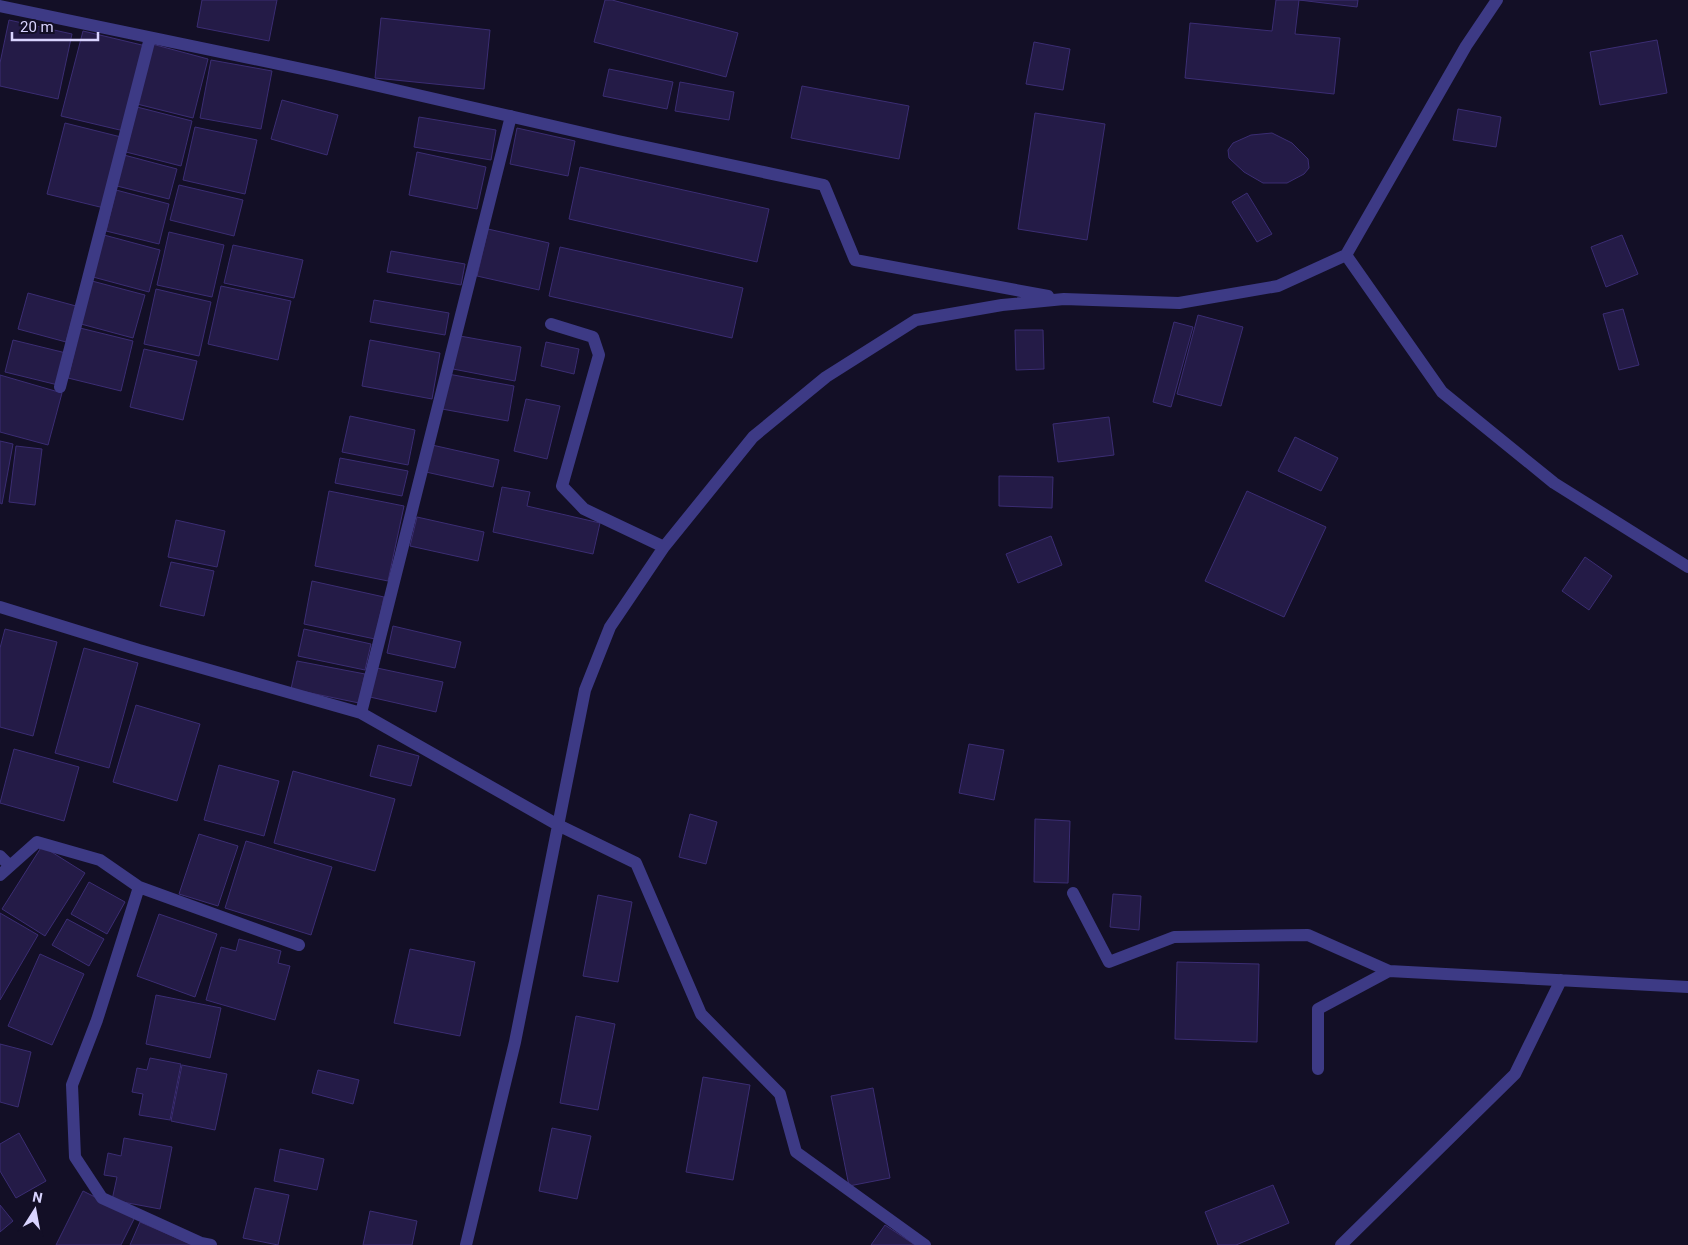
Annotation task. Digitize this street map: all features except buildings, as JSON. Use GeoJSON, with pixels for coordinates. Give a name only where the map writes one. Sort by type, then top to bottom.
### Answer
{"type":"FeatureCollection","features":[{"type":"Feature","properties":{"kind":"street"},"geometry":{"type":"LineString","coordinates":[[466,1245],[515,1042],[585,690],[610,627],[664,547],[753,437],[826,377],[916,320],[1002,305],[1064,299],[1179,303],[1278,286],[1346,255],[1466,46],[1497,0]]}},
{"type":"Feature","properties":{"kind":"street"},"geometry":{"type":"LineString","coordinates":[[0,6],[326,74],[824,185],[855,260],[1064,299]]}},
{"type":"Feature","properties":{"kind":"street"},"geometry":{"type":"LineString","coordinates":[[60,387],[150,38]]}},
{"type":"Feature","properties":{"kind":"street"},"geometry":{"type":"LineString","coordinates":[[361,713],[510,116]]}},
{"type":"Feature","properties":{"kind":"street"},"geometry":{"type":"LineString","coordinates":[[1346,255],[1442,392],[1554,483],[1688,567]]}},
{"type":"Feature","properties":{"kind":"street"},"geometry":{"type":"LineString","coordinates":[[551,324],[593,337],[599,355],[562,486],[584,509],[664,547]]}},
{"type":"Feature","properties":{"kind":"street"},"geometry":{"type":"LineString","coordinates":[[0,607],[139,650],[361,713],[558,825],[636,863],[702,1014],[780,1094],[796,1152],[925,1245]]}},
{"type":"Feature","properties":{"kind":"street"},"geometry":{"type":"LineString","coordinates":[[0,875],[37,842],[100,860],[139,887],[299,945]]}},
{"type":"Feature","properties":{"kind":"street"},"geometry":{"type":"LineString","coordinates":[[0,856],[10,866]]}},
{"type":"Feature","properties":{"kind":"street"},"geometry":{"type":"LineString","coordinates":[[139,887],[97,1020],[72,1085],[76,1157],[102,1198],[201,1243],[211,1245]]}},
{"type":"Feature","properties":{"kind":"street"},"geometry":{"type":"LineString","coordinates":[[1073,893],[1109,962],[1174,937],[1308,935],[1389,971],[1688,987]]}},
{"type":"Feature","properties":{"kind":"street"},"geometry":{"type":"LineString","coordinates":[[1318,1069],[1318,1009],[1389,971]]}},
{"type":"Feature","properties":{"kind":"street"},"geometry":{"type":"LineString","coordinates":[[1341,1245],[1516,1074],[1561,980]]}}]}
